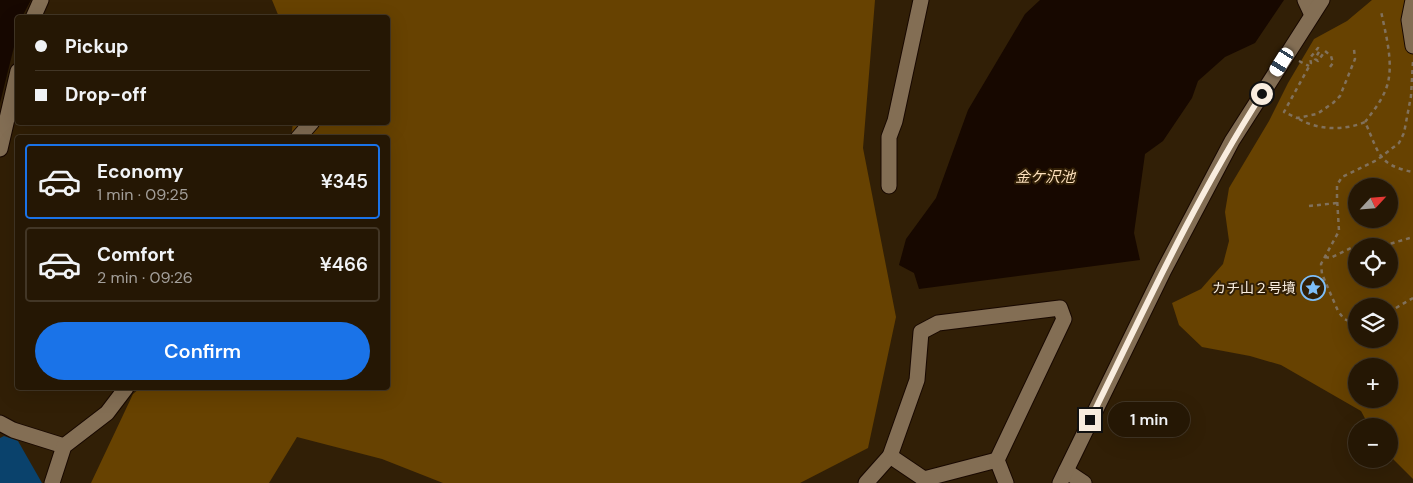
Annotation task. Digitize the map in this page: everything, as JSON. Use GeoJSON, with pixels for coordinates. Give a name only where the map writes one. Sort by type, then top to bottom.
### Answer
{"type":"FeatureCollection","features":[{"type":"Feature","properties":{"kind":"street"},"geometry":{"type":"LineString","coordinates":[[34,15],[42,0]]}},
{"type":"Feature","properties":{"kind":"street"},"geometry":{"type":"LineString","coordinates":[[889,186],[889,137],[895,121],[921,0]]}},
{"type":"Feature","properties":{"kind":"street"},"geometry":{"type":"LineString","coordinates":[[1305,0],[1312,15]]}},
{"type":"Feature","properties":{"kind":"street"},"geometry":{"type":"LineString","coordinates":[[1084,483],[1063,477],[1164,270],[1232,141],[1322,0]]}},
{"type":"Feature","properties":{"kind":"street"},"geometry":{"type":"LineString","coordinates":[[1413,0],[1409,20],[1413,46]]}},
{"type":"Feature","properties":{"kind":"street"},"geometry":{"type":"LineString","coordinates":[[0,149],[15,84]]}},
{"type":"Feature","properties":{"kind":"street"},"geometry":{"type":"LineString","coordinates":[[301,135],[309,125]]}},
{"type":"Feature","properties":{"kind":"street"},"geometry":{"type":"LineString","coordinates":[[866,483],[890,456],[917,380],[922,332],[938,323],[1060,308],[1064,319],[996,460],[1006,483]]}},
{"type":"Feature","properties":{"kind":"street"},"geometry":{"type":"LineString","coordinates":[[52,483],[64,446],[107,412],[124,390]]}},
{"type":"Feature","properties":{"kind":"street"},"geometry":{"type":"LineString","coordinates":[[0,423],[13,430],[64,446]]}},
{"type":"Feature","properties":{"kind":"street"},"geometry":{"type":"LineString","coordinates":[[890,456],[924,479],[996,460]]}},
{"type":"Feature","properties":{"kind":"path"},"geometry":{"type":"LineString","coordinates":[[1330,67],[1333,62],[1331,56],[1325,51],[1318,61],[1315,58],[1320,50],[1318,48],[1310,58],[1309,66],[1284,112],[1308,124],[1333,128],[1365,122],[1379,103],[1389,79],[1389,64],[1381,11]]}},
{"type":"Feature","properties":{"kind":"path"},"geometry":{"type":"LineString","coordinates":[[1297,118],[1317,114],[1340,96],[1355,59],[1354,49]]}},
{"type":"Feature","properties":{"kind":"path"},"geometry":{"type":"LineString","coordinates":[[1295,58],[1309,66]]}},
{"type":"Feature","properties":{"kind":"path"},"geometry":{"type":"LineString","coordinates":[[1348,321],[1344,319],[1338,311],[1322,274],[1321,264],[1339,232],[1337,185],[1342,177],[1380,158],[1399,143],[1404,133],[1411,96],[1413,61]]}},
{"type":"Feature","properties":{"kind":"path"},"geometry":{"type":"LineString","coordinates":[[1365,122],[1380,158],[1393,166],[1413,172]]}},
{"type":"Feature","properties":{"kind":"path"},"geometry":{"type":"LineString","coordinates":[[1310,206],[1337,203]]}},
{"type":"Feature","properties":{"kind":"path"},"geometry":{"type":"LineString","coordinates":[[1398,242],[1413,237]]}},
{"type":"Feature","properties":{"kind":"path"},"geometry":{"type":"LineString","coordinates":[[1326,257],[1330,258],[1348,249]]}},
{"type":"Feature","properties":{"kind":"path"},"geometry":{"type":"LineString","coordinates":[[1398,307],[1413,298]]}},
{"type":"Feature","properties":{"kind":"shaded area"},"geometry":{"type":"Polygon","coordinates":[[[272,0],[875,0],[863,148],[896,317],[868,448],[800,483],[443,483],[382,459],[297,437],[269,483],[91,483],[133,394],[138,390],[390,390],[390,135],[291,135],[293,125],[390,125],[390,15],[278,15],[272,0]]]}},
{"type":"Feature","properties":{"kind":"shaded area"},"geometry":{"type":"Polygon","coordinates":[[[1372,0],[1413,0],[1413,479],[1398,464],[1398,418],[1365,418],[1361,411],[1356,408],[1398,408],[1398,358],[1348,358],[1348,404],[1281,365],[1250,356],[1202,347],[1179,325],[1172,303],[1201,289],[1223,264],[1229,241],[1225,212],[1229,188],[1269,121],[1288,83],[1314,39],[1347,21],[1372,0]]]}},
{"type":"Feature","properties":{"kind":"water"},"geometry":{"type":"Polygon","coordinates":[[[0,0],[31,0],[23,15],[15,15],[15,43],[0,103],[0,0]]]}},
{"type":"Feature","properties":{"kind":"water","name":"金ケ沢池"},"geometry":{"type":"Polygon","coordinates":[[[1040,0],[1284,0],[1255,43],[1225,57],[1198,81],[1192,98],[1163,141],[1145,154],[1134,233],[1140,260],[919,289],[914,273],[899,265],[906,239],[936,198],[968,110],[1025,14],[1040,0]]]}},
{"type":"Feature","properties":{"kind":"building"},"geometry":{"type":"Polygon","coordinates":[[[4,436],[18,441],[42,483],[0,483],[0,438],[4,436]]]}},
{"type":"Feature","properties":{"kind":"place","name":"カチ山２号墳"},"geometry":{"type":"Point","coordinates":[1313,288]}},
{"type":"Feature","properties":{"kind":"route"},"geometry":{"type":"LineString","coordinates":[[1090,420],[1164,270],[1232,141],[1262,94]]}}]}
